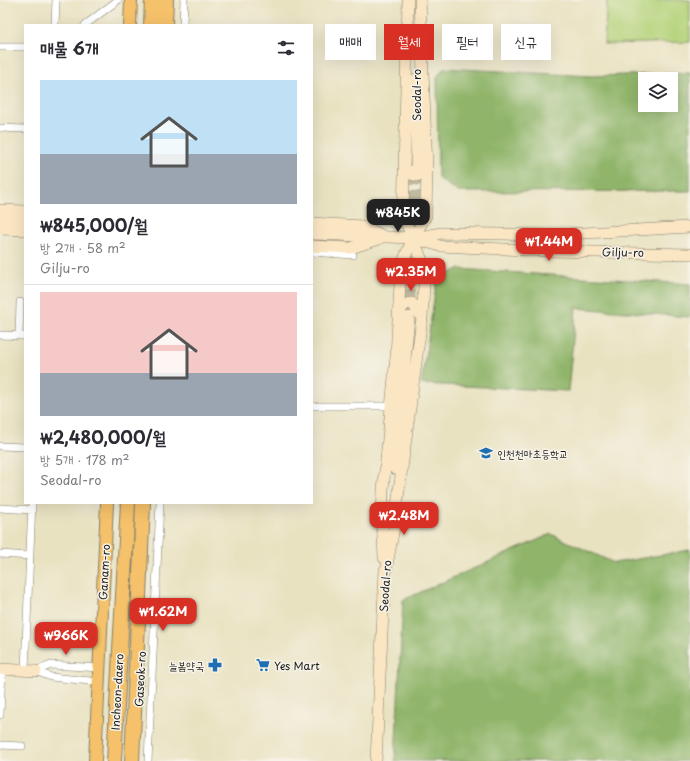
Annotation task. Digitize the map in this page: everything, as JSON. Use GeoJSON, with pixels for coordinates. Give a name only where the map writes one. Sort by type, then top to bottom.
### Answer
{"type":"FeatureCollection","features":[{"type":"Feature","properties":{"kind":"highway"},"geometry":{"type":"LineString","coordinates":[[151,24],[152,0]]}},
{"type":"Feature","properties":{"kind":"highway"},"geometry":{"type":"LineString","coordinates":[[165,24],[166,0]]}},
{"type":"Feature","properties":{"kind":"highway","name":"Incheon-daero"},"geometry":{"type":"LineString","coordinates":[[114,761],[128,504]]}},
{"type":"Feature","properties":{"kind":"highway","name":"Incheon-daero"},"geometry":{"type":"LineString","coordinates":[[132,761],[143,504]]}},
{"type":"Feature","properties":{"kind":"highway"},"geometry":{"type":"LineString","coordinates":[[105,761],[117,687]]}},
{"type":"Feature","properties":{"kind":"main road"},"geometry":{"type":"LineString","coordinates":[[130,24],[131,0]]}},
{"type":"Feature","properties":{"kind":"main road","name":"Ganam-ro"},"geometry":{"type":"LineString","coordinates":[[95,761],[108,504]]}},
{"type":"Feature","properties":{"kind":"street"},"geometry":{"type":"LineString","coordinates":[[55,24],[56,0]]}},
{"type":"Feature","properties":{"kind":"street"},"geometry":{"type":"LineString","coordinates":[[86,24],[118,0]]}},
{"type":"Feature","properties":{"kind":"street"},"geometry":{"type":"LineString","coordinates":[[183,24],[184,0]]}},
{"type":"Feature","properties":{"kind":"street"},"geometry":{"type":"LineString","coordinates":[[385,576],[394,528],[422,318],[425,268],[403,217],[408,0]]}},
{"type":"Feature","properties":{"kind":"street","name":"Seodal-ro"},"geometry":{"type":"LineString","coordinates":[[416,0],[422,167]]}},
{"type":"Feature","properties":{"kind":"street"},"geometry":{"type":"LineString","coordinates":[[404,166],[408,173],[417,176],[423,172],[420,0]]}},
{"type":"Feature","properties":{"kind":"street"},"geometry":{"type":"LineString","coordinates":[[0,46],[24,47]]}},
{"type":"Feature","properties":{"kind":"street"},"geometry":{"type":"LineString","coordinates":[[0,128],[24,129]]}},
{"type":"Feature","properties":{"kind":"street"},"geometry":{"type":"LineString","coordinates":[[404,316],[401,267],[413,238],[426,216],[422,167]]}},
{"type":"Feature","properties":{"kind":"street"},"geometry":{"type":"LineString","coordinates":[[0,210],[24,211]]}},
{"type":"Feature","properties":{"kind":"street"},"geometry":{"type":"LineString","coordinates":[[0,220],[24,222]]}},
{"type":"Feature","properties":{"kind":"street","name":"Gilju-ro"},"geometry":{"type":"LineString","coordinates":[[313,223],[362,226],[385,237]]}},
{"type":"Feature","properties":{"kind":"street","name":"Gilju-ro"},"geometry":{"type":"LineString","coordinates":[[313,234],[413,238],[440,233],[550,235],[690,227]]}},
{"type":"Feature","properties":{"kind":"street"},"geometry":{"type":"LineString","coordinates":[[0,229],[24,230]]}},
{"type":"Feature","properties":{"kind":"street","name":"Gilju-ro"},"geometry":{"type":"LineString","coordinates":[[313,246],[351,248],[385,237]]}},
{"type":"Feature","properties":{"kind":"street","name":"Gilju-ro"},"geometry":{"type":"LineString","coordinates":[[413,238],[440,246],[548,251],[690,254]]}},
{"type":"Feature","properties":{"kind":"street"},"geometry":{"type":"LineString","coordinates":[[313,252],[353,255]]}},
{"type":"Feature","properties":{"kind":"street"},"geometry":{"type":"LineString","coordinates":[[0,335],[22,336],[20,302]]}},
{"type":"Feature","properties":{"kind":"street"},"geometry":{"type":"LineString","coordinates":[[385,576],[382,518],[384,466],[404,316],[404,306],[407,303],[412,303],[422,318]]}},
{"type":"Feature","properties":{"kind":"street","name":"Seodal-ro"},"geometry":{"type":"LineString","coordinates":[[376,761],[385,576],[404,316]]}},
{"type":"Feature","properties":{"kind":"street"},"geometry":{"type":"LineString","coordinates":[[313,406],[392,406]]}},
{"type":"Feature","properties":{"kind":"street"},"geometry":{"type":"LineString","coordinates":[[0,446],[24,447]]}},
{"type":"Feature","properties":{"kind":"street","name":"Gaseok-ro"},"geometry":{"type":"LineString","coordinates":[[148,761],[160,504]]}},
{"type":"Feature","properties":{"kind":"street"},"geometry":{"type":"LineString","coordinates":[[0,508],[32,506],[30,556],[30,670]]}},
{"type":"Feature","properties":{"kind":"street"},"geometry":{"type":"LineString","coordinates":[[0,554],[30,556]]}},
{"type":"Feature","properties":{"kind":"street"},"geometry":{"type":"LineString","coordinates":[[0,715],[1,669],[30,670],[51,665],[100,668]]}},
{"type":"Feature","properties":{"kind":"street"},"geometry":{"type":"LineString","coordinates":[[30,670],[51,677],[100,682]]}},
{"type":"Feature","properties":{"kind":"street"},"geometry":{"type":"LineString","coordinates":[[0,745],[22,746]]}},
{"type":"Feature","properties":{"kind":"green space"},"geometry":{"type":"Polygon","coordinates":[[[607,0],[690,0],[690,42],[604,44],[607,0]]]}},
{"type":"Feature","properties":{"kind":"green space"},"geometry":{"type":"Polygon","coordinates":[[[444,68],[591,76],[638,75],[638,112],[678,112],[678,73],[690,73],[690,191],[458,192],[438,178],[437,77],[444,68]]]}},
{"type":"Feature","properties":{"kind":"green space"},"geometry":{"type":"Polygon","coordinates":[[[458,269],[690,284],[690,317],[576,308],[568,391],[421,384],[437,280],[458,269]]]}},
{"type":"Feature","properties":{"kind":"green space"},"geometry":{"type":"Polygon","coordinates":[[[551,534],[614,563],[690,550],[690,761],[395,761],[403,600],[551,534]]]}},
{"type":"Feature","properties":{"kind":"tunnel"},"geometry":{"type":"LineString","coordinates":[[409,317],[416,168]]}},
{"type":"Feature","properties":{"kind":"place","name":"인천천마초등학교"},"geometry":{"type":"Point","coordinates":[486,453]}},
{"type":"Feature","properties":{"kind":"place","name":"늘봄약국"},"geometry":{"type":"Point","coordinates":[215,665]}},
{"type":"Feature","properties":{"kind":"place","name":"Yes Mart"},"geometry":{"type":"Point","coordinates":[263,665]}}]}
